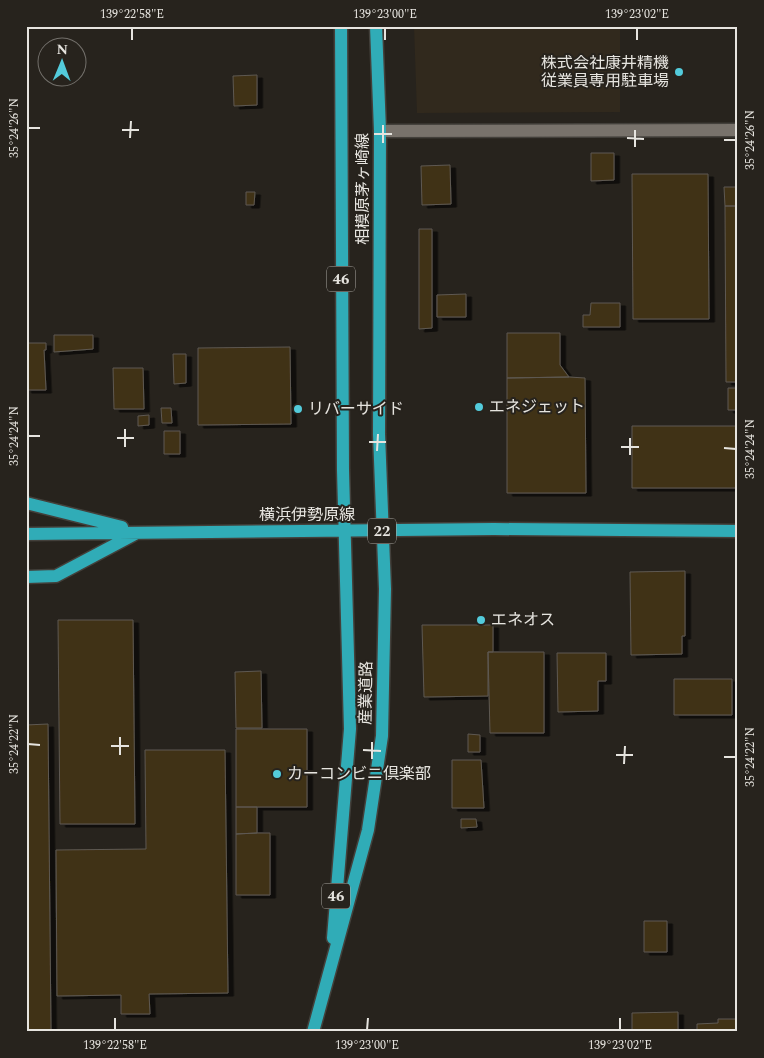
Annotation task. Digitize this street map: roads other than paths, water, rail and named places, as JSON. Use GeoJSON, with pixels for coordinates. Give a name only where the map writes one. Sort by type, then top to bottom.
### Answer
{"type":"FeatureCollection","features":[{"type":"Feature","properties":{"kind":"main road","name":"相模原茅ヶ崎線"},"geometry":{"type":"LineString","coordinates":[[340,26],[344,531]]}},
{"type":"Feature","properties":{"kind":"main road","name":"相模原茅ヶ崎線"},"geometry":{"type":"LineString","coordinates":[[376,26],[380,131],[379,434],[383,531]]}},
{"type":"Feature","properties":{"kind":"main road"},"geometry":{"type":"LineString","coordinates":[[26,503],[139,532]]}},
{"type":"Feature","properties":{"kind":"main road","name":"横浜伊勢原線"},"geometry":{"type":"LineString","coordinates":[[26,534],[504,529],[738,531]]}},
{"type":"Feature","properties":{"kind":"main road","name":"産業道路"},"geometry":{"type":"LineString","coordinates":[[330,969],[350,729],[344,531]]}},
{"type":"Feature","properties":{"kind":"main road","name":"産業道路"},"geometry":{"type":"LineString","coordinates":[[313,1032],[368,830],[382,736],[385,589],[383,531]]}},
{"type":"Feature","properties":{"kind":"main road"},"geometry":{"type":"LineString","coordinates":[[26,577],[56,576],[139,532]]}},
{"type":"Feature","properties":{"kind":"street"},"geometry":{"type":"LineString","coordinates":[[380,131],[738,130]]}},
{"type":"Feature","properties":{"kind":"place","name":"株式会社康井精機 従業員専用駐車場"},"geometry":{"type":"Point","coordinates":[679,72]}},
{"type":"Feature","properties":{"kind":"place","name":"エネジェット"},"geometry":{"type":"Point","coordinates":[479,407]}},
{"type":"Feature","properties":{"kind":"place","name":"リバーサイド"},"geometry":{"type":"Point","coordinates":[298,409]}},
{"type":"Feature","properties":{"kind":"place","name":"エネオス"},"geometry":{"type":"Point","coordinates":[481,620]}},
{"type":"Feature","properties":{"kind":"place","name":"カーコンビニ倶楽部"},"geometry":{"type":"Point","coordinates":[277,774]}}]}
